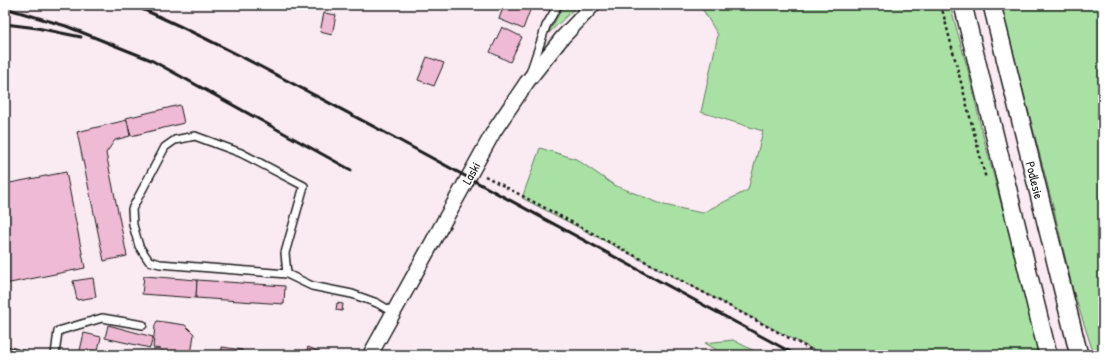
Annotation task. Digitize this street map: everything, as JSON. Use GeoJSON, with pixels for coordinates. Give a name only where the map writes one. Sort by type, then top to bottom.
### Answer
{"type":"FeatureCollection","features":[{"type":"Feature","properties":{"kind":"street","name":"Laski"},"geometry":{"type":"LineString","coordinates":[[370,355],[494,131],[527,82],[562,38],[593,5]]}},
{"type":"Feature","properties":{"kind":"street"},"geometry":{"type":"LineString","coordinates":[[963,5],[1048,355]]}},
{"type":"Feature","properties":{"kind":"street","name":"Podlesie"},"geometry":{"type":"LineString","coordinates":[[992,5],[1079,355]]}},
{"type":"Feature","properties":{"kind":"lane"},"geometry":{"type":"LineString","coordinates":[[527,82],[546,26],[558,5]]}},
{"type":"Feature","properties":{"kind":"lane"},"geometry":{"type":"LineString","coordinates":[[287,274],[285,253],[304,186],[241,153],[195,136],[175,140],[165,147],[132,209],[133,225],[139,246],[149,261],[160,264],[287,274],[312,286],[359,296],[394,313]]}},
{"type":"Feature","properties":{"kind":"lane"},"geometry":{"type":"LineString","coordinates":[[55,355],[58,331],[102,318],[143,325]]}},
{"type":"Feature","properties":{"kind":"lane"},"geometry":{"type":"LineString","coordinates":[[5,350],[23,355]]}},
{"type":"Feature","properties":{"kind":"path"},"geometry":{"type":"LineString","coordinates":[[473,170],[821,355]]}},
{"type":"Feature","properties":{"kind":"green space"},"geometry":{"type":"Polygon","coordinates":[[[564,5],[578,5],[548,34],[564,5]]]}},
{"type":"Feature","properties":{"kind":"green space"},"geometry":{"type":"Polygon","coordinates":[[[700,5],[950,5],[1023,286],[1039,355],[824,355],[522,198],[540,148],[576,159],[614,185],[664,205],[702,213],[748,190],[763,131],[701,112],[718,35],[700,5]]]}},
{"type":"Feature","properties":{"kind":"green space"},"geometry":{"type":"Polygon","coordinates":[[[1001,5],[1103,5],[1103,355],[1094,355],[1073,290],[1001,5]]]}},
{"type":"Feature","properties":{"kind":"green space"},"geometry":{"type":"Polygon","coordinates":[[[733,340],[762,355],[725,355],[705,343],[733,340]]]}},
{"type":"Feature","properties":{"kind":"building"},"geometry":{"type":"Polygon","coordinates":[[[504,5],[532,5],[523,29],[499,19],[504,5]]]}},
{"type":"Feature","properties":{"kind":"building"},"geometry":{"type":"Polygon","coordinates":[[[324,13],[336,15],[332,35],[320,32],[324,13]]]}},
{"type":"Feature","properties":{"kind":"building"},"geometry":{"type":"Polygon","coordinates":[[[502,27],[522,37],[510,62],[490,52],[502,27]]]}},
{"type":"Feature","properties":{"kind":"building"},"geometry":{"type":"Polygon","coordinates":[[[427,57],[444,63],[434,86],[418,80],[427,57]]]}},
{"type":"Feature","properties":{"kind":"building"},"geometry":{"type":"Polygon","coordinates":[[[180,105],[184,123],[131,136],[126,118],[180,105]]]}},
{"type":"Feature","properties":{"kind":"building"},"geometry":{"type":"Polygon","coordinates":[[[127,120],[130,136],[115,140],[106,153],[127,256],[104,261],[77,132],[127,120]]]}},
{"type":"Feature","properties":{"kind":"building"},"geometry":{"type":"Polygon","coordinates":[[[66,172],[85,268],[5,284],[5,184],[66,172]]]}},
{"type":"Feature","properties":{"kind":"building"},"geometry":{"type":"Polygon","coordinates":[[[144,276],[197,280],[196,298],[142,294],[144,276]]]}},
{"type":"Feature","properties":{"kind":"building"},"geometry":{"type":"Polygon","coordinates":[[[93,278],[96,297],[77,300],[73,281],[93,278]]]}},
{"type":"Feature","properties":{"kind":"building"},"geometry":{"type":"Polygon","coordinates":[[[197,280],[285,286],[284,304],[196,298],[197,280]]]}},
{"type":"Feature","properties":{"kind":"building"},"geometry":{"type":"Polygon","coordinates":[[[337,303],[343,304],[342,311],[336,310],[337,303]]]}},
{"type":"Feature","properties":{"kind":"building"},"geometry":{"type":"Polygon","coordinates":[[[157,321],[185,325],[194,334],[191,355],[176,354],[153,348],[155,325],[157,321]]]}},
{"type":"Feature","properties":{"kind":"building"},"geometry":{"type":"Polygon","coordinates":[[[108,325],[153,337],[150,348],[105,338],[108,325]]]}},
{"type":"Feature","properties":{"kind":"building"},"geometry":{"type":"Polygon","coordinates":[[[84,333],[101,337],[97,355],[79,355],[84,333]]]}},
{"type":"Feature","properties":{"kind":"building"},"geometry":{"type":"Polygon","coordinates":[[[222,347],[242,350],[241,355],[222,355],[222,347]]]}},
{"type":"Feature","properties":{"kind":"building"},"geometry":{"type":"Polygon","coordinates":[[[308,347],[320,352],[319,355],[305,355],[308,347]]]}},
{"type":"Feature","properties":{"kind":"railway"},"geometry":{"type":"LineString","coordinates":[[133,5],[197,34],[290,82],[796,355]]}},
{"type":"Feature","properties":{"kind":"railway"},"geometry":{"type":"LineString","coordinates":[[5,8],[66,26],[151,60],[351,170]]}},
{"type":"Feature","properties":{"kind":"railway"},"geometry":{"type":"LineString","coordinates":[[5,24],[37,28],[81,37]]}}]}
